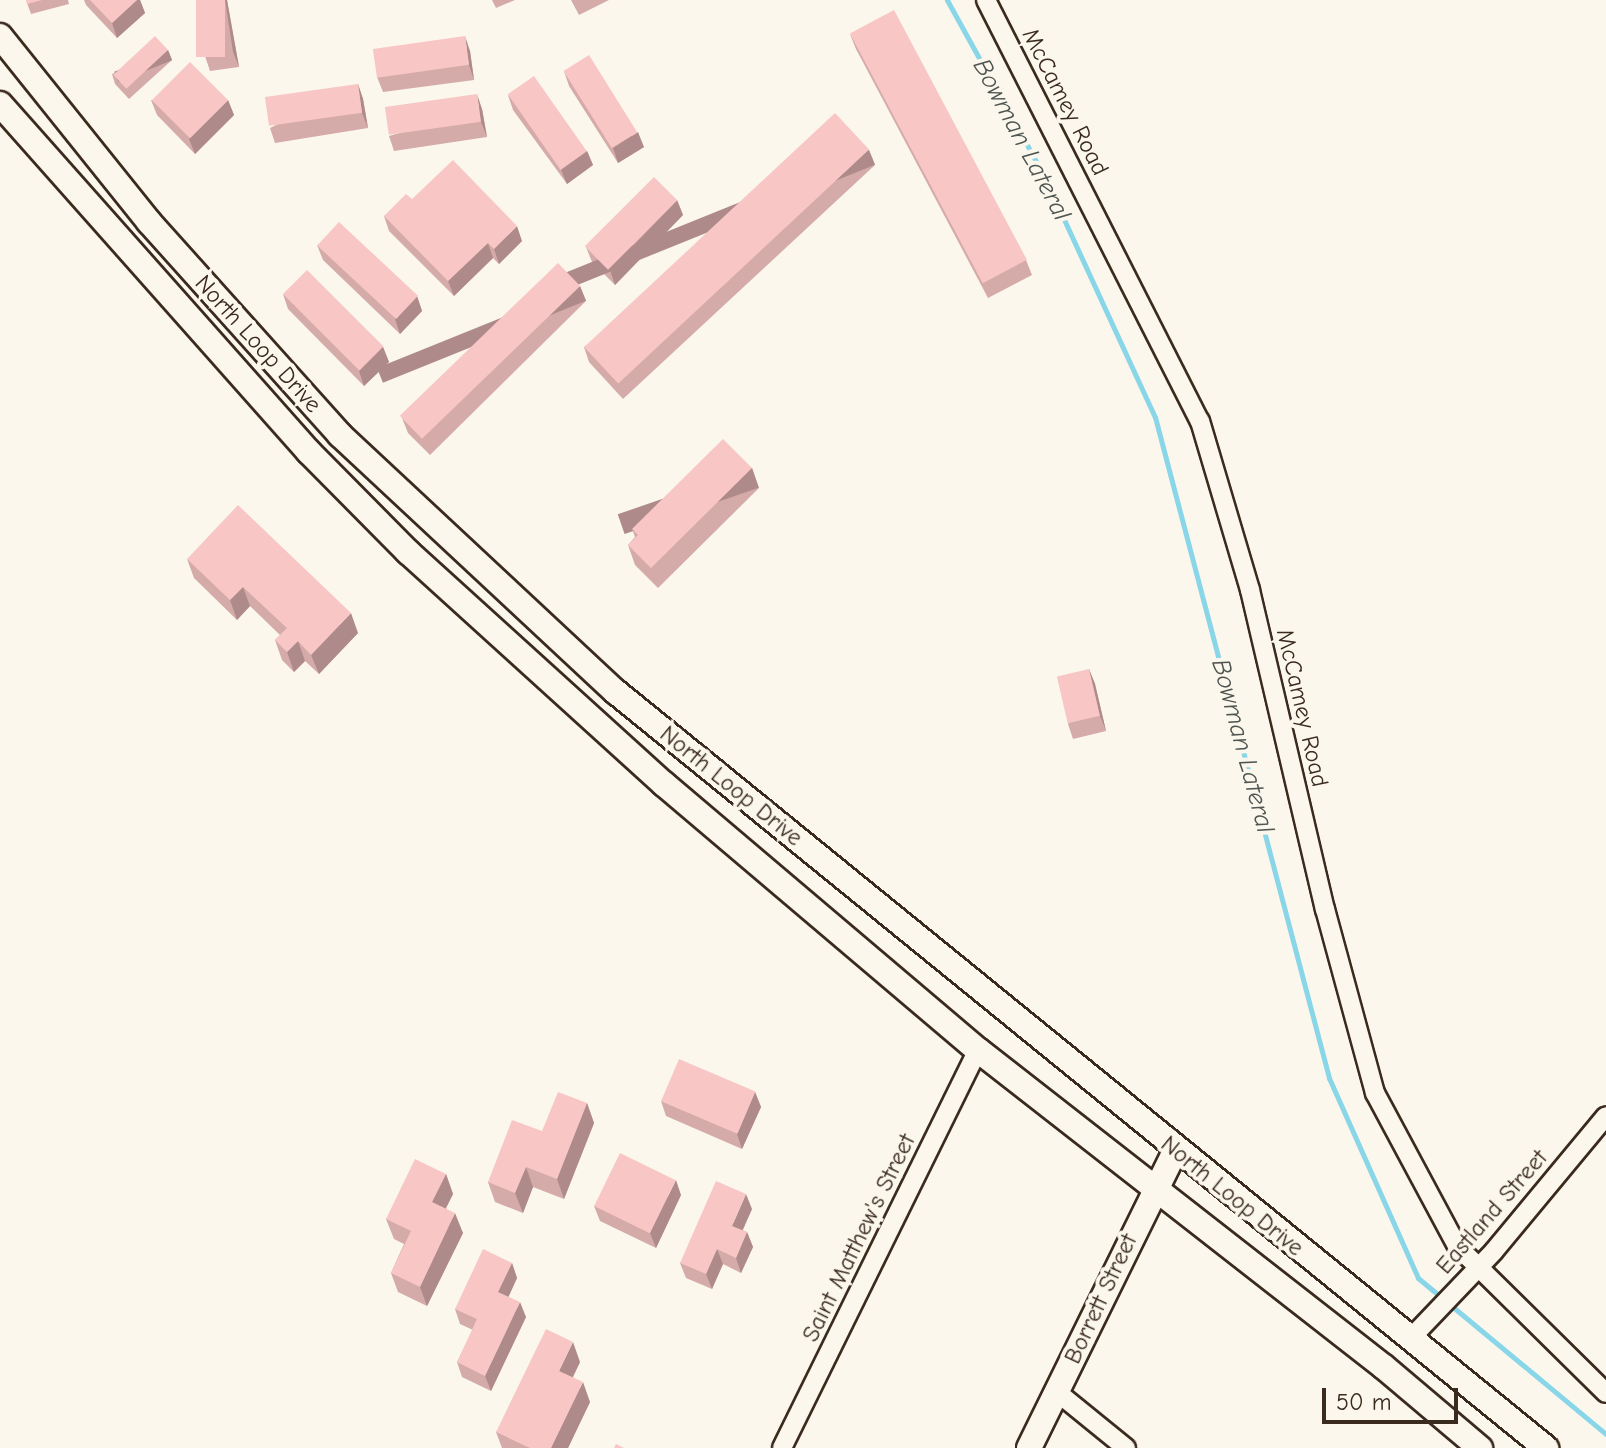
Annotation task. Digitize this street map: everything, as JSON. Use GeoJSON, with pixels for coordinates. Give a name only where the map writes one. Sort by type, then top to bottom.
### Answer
{"type":"FeatureCollection","features":[{"type":"Feature","properties":{"kind":"main road","name":"North Loop Drive"},"geometry":{"type":"LineString","coordinates":[[0,36],[149,222],[340,435],[616,692],[752,805],[939,952],[1175,1151],[1546,1448]]}},
{"type":"Feature","properties":{"kind":"main road","name":"North Loop Drive"},"geometry":{"type":"LineString","coordinates":[[0,104],[361,506],[720,833],[978,1050],[1152,1190],[1384,1367],[1480,1448]]}},
{"type":"Feature","properties":{"kind":"main road"},"geometry":{"type":"LineString","coordinates":[[720,833],[752,805]]}},
{"type":"Feature","properties":{"kind":"main road","name":"Borrett Street"},"geometry":{"type":"LineString","coordinates":[[1029,1448],[1152,1190],[1175,1151]]}},
{"type":"Feature","properties":{"kind":"street","name":"McCamey Road"},"geometry":{"type":"LineString","coordinates":[[986,0],[1200,421],[1250,590],[1325,909],[1375,1093],[1473,1274],[1606,1393]]}},
{"type":"Feature","properties":{"kind":"street","name":"Saint Matthew's Street"},"geometry":{"type":"LineString","coordinates":[[782,1448],[978,1050]]}},
{"type":"Feature","properties":{"kind":"street","name":"Eastland Street"},"geometry":{"type":"LineString","coordinates":[[1411,1338],[1473,1274],[1606,1116]]}},
{"type":"Feature","properties":{"kind":"street"},"geometry":{"type":"LineString","coordinates":[[1057,1392],[1126,1448]]}},
{"type":"Feature","properties":{"kind":"building"},"geometry":{"type":"Polygon","coordinates":[[[90,0],[137,0],[112,23],[90,0]]]}},
{"type":"Feature","properties":{"kind":"building"},"geometry":{"type":"Polygon","coordinates":[[[196,0],[225,0],[225,57],[196,57],[196,0]]]}},
{"type":"Feature","properties":{"kind":"building"},"geometry":{"type":"Polygon","coordinates":[[[894,10],[1027,260],[983,283],[850,33],[894,10]]]}},
{"type":"Feature","properties":{"kind":"building"},"geometry":{"type":"Polygon","coordinates":[[[155,36],[168,50],[126,89],[113,75],[155,36]]]}},
{"type":"Feature","properties":{"kind":"building"},"geometry":{"type":"Polygon","coordinates":[[[465,36],[469,65],[377,78],[373,49],[465,36]]]}},
{"type":"Feature","properties":{"kind":"building"},"geometry":{"type":"Polygon","coordinates":[[[589,55],[637,132],[612,148],[564,71],[589,55]]]}},
{"type":"Feature","properties":{"kind":"building"},"geometry":{"type":"Polygon","coordinates":[[[190,62],[228,100],[190,138],[152,100],[190,62]]]}},
{"type":"Feature","properties":{"kind":"building"},"geometry":{"type":"Polygon","coordinates":[[[534,76],[587,151],[561,170],[508,94],[534,76]]]}},
{"type":"Feature","properties":{"kind":"building"},"geometry":{"type":"Polygon","coordinates":[[[358,84],[362,113],[269,126],[265,97],[358,84]]]}},
{"type":"Feature","properties":{"kind":"building"},"geometry":{"type":"Polygon","coordinates":[[[477,94],[481,122],[389,135],[385,107],[477,94]]]}},
{"type":"Feature","properties":{"kind":"building"},"geometry":{"type":"Polygon","coordinates":[[[835,113],[869,150],[618,383],[584,347],[835,113]]]}},
{"type":"Feature","properties":{"kind":"building"},"geometry":{"type":"Polygon","coordinates":[[[453,160],[517,226],[494,249],[488,243],[448,281],[384,216],[406,194],[412,199],[453,160]]]}},
{"type":"Feature","properties":{"kind":"building"},"geometry":{"type":"Polygon","coordinates":[[[654,177],[677,200],[608,270],[585,246],[654,177]]]}},
{"type":"Feature","properties":{"kind":"building"},"geometry":{"type":"Polygon","coordinates":[[[339,222],[418,296],[396,319],[317,245],[339,222]]]}},
{"type":"Feature","properties":{"kind":"building"},"geometry":{"type":"Polygon","coordinates":[[[558,263],[580,286],[422,439],[400,416],[558,263]]]}},
{"type":"Feature","properties":{"kind":"building"},"geometry":{"type":"Polygon","coordinates":[[[307,270],[383,346],[359,370],[283,294],[307,270]]]}},
{"type":"Feature","properties":{"kind":"building"},"geometry":{"type":"Polygon","coordinates":[[[723,439],[752,468],[651,568],[628,545],[638,535],[632,529],[723,439]]]}},
{"type":"Feature","properties":{"kind":"building"},"geometry":{"type":"Polygon","coordinates":[[[238,505],[351,613],[311,655],[298,641],[287,652],[275,640],[287,628],[243,587],[230,600],[187,559],[238,505]]]}},
{"type":"Feature","properties":{"kind":"building"},"geometry":{"type":"Polygon","coordinates":[[[1089,669],[1100,716],[1068,723],[1057,676],[1089,669]]]}},
{"type":"Feature","properties":{"kind":"building"},"geometry":{"type":"Polygon","coordinates":[[[679,1059],[755,1091],[737,1134],[661,1101],[679,1059]]]}},
{"type":"Feature","properties":{"kind":"building"},"geometry":{"type":"Polygon","coordinates":[[[558,1092],[587,1103],[557,1179],[526,1167],[515,1193],[488,1182],[512,1120],[542,1131],[558,1092]]]}},
{"type":"Feature","properties":{"kind":"building"},"geometry":{"type":"Polygon","coordinates":[[[620,1153],[676,1180],[650,1233],[594,1206],[620,1153]]]}},
{"type":"Feature","properties":{"kind":"building"},"geometry":{"type":"Polygon","coordinates":[[[415,1159],[446,1174],[432,1202],[455,1213],[420,1287],[391,1273],[411,1231],[386,1219],[415,1159]]]}},
{"type":"Feature","properties":{"kind":"building"},"geometry":{"type":"Polygon","coordinates":[[[716,1181],[746,1194],[732,1226],[747,1232],[736,1258],[717,1249],[706,1274],[680,1263],[716,1181]]]}},
{"type":"Feature","properties":{"kind":"building"},"geometry":{"type":"Polygon","coordinates":[[[483,1249],[512,1263],[498,1292],[520,1302],[485,1376],[457,1362],[477,1319],[455,1309],[483,1249]]]}},
{"type":"Feature","properties":{"kind":"building"},"geometry":{"type":"Polygon","coordinates":[[[546,1329],[573,1342],[559,1371],[583,1382],[551,1448],[530,1448],[496,1432],[546,1329]]]}},
{"type":"Feature","properties":{"kind":"waterway","name":"Bowman Lateral"},"geometry":{"type":"LineString","coordinates":[[947,0],[1044,176],[1155,417],[1329,1078],[1418,1278],[1606,1434]]}}]}
